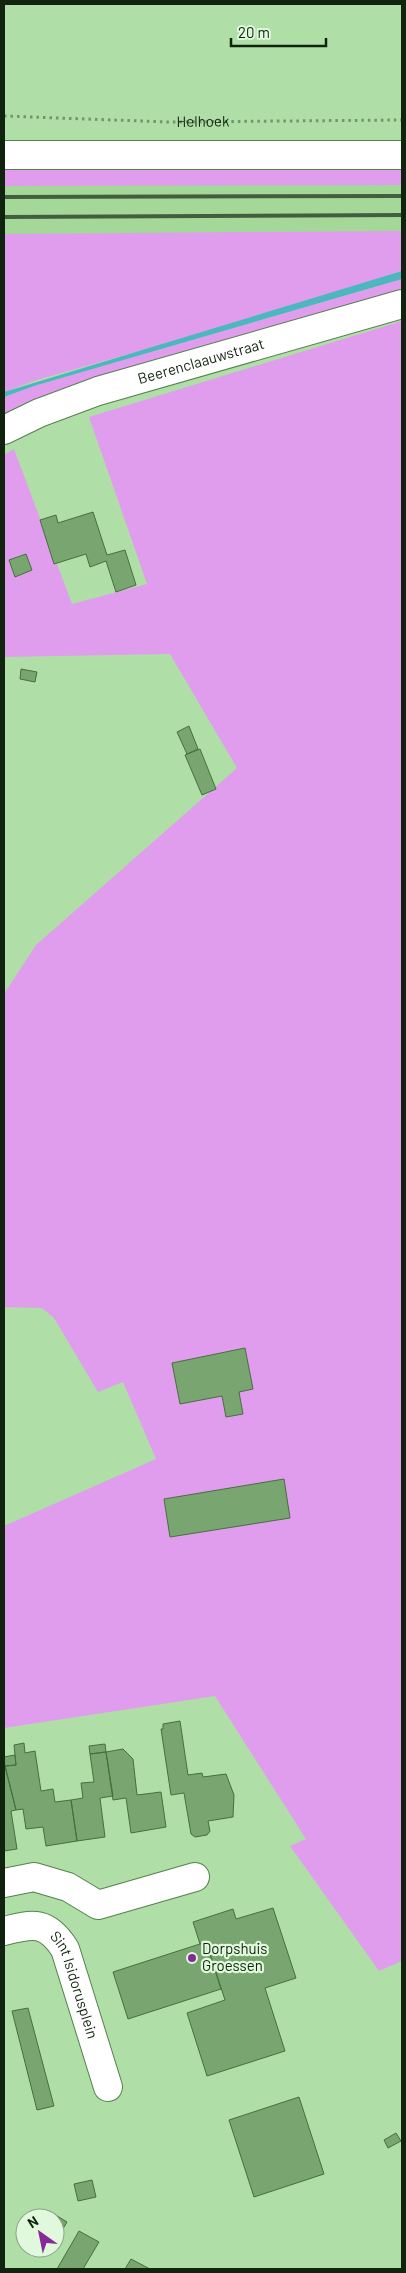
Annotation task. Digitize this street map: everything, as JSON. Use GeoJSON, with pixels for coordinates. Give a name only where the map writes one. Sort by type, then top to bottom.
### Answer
{"type":"FeatureCollection","features":[{"type":"Feature","properties":{"kind":"street"},"geometry":{"type":"LineString","coordinates":[[4,156],[402,155]]}},
{"type":"Feature","properties":{"kind":"street","name":"Beerenclaauwstraat"},"geometry":{"type":"LineString","coordinates":[[4,430],[39,412],[98,391],[402,304]]}},
{"type":"Feature","properties":{"kind":"street"},"geometry":{"type":"LineString","coordinates":[[4,1883],[34,1877],[68,1887],[98,1905],[195,1877]]}},
{"type":"Feature","properties":{"kind":"street","name":"Sint Isidorusplein"},"geometry":{"type":"LineString","coordinates":[[4,1931],[36,1924],[55,1934],[65,1949],[108,2087]]}},
{"type":"Feature","properties":{"kind":"path","name":"Helhoek"},"geometry":{"type":"LineString","coordinates":[[4,116],[168,122],[402,120]]}},
{"type":"Feature","properties":{"kind":"shaded area"},"geometry":{"type":"Polygon","coordinates":[[[402,165],[402,185],[4,186],[4,166],[402,165]]]}},
{"type":"Feature","properties":{"kind":"shaded area"},"geometry":{"type":"Polygon","coordinates":[[[402,168],[402,271],[4,269],[4,169],[402,168]]]}},
{"type":"Feature","properties":{"kind":"shaded area"},"geometry":{"type":"Polygon","coordinates":[[[402,231],[402,279],[37,380],[4,392],[4,234],[402,231]]]}},
{"type":"Feature","properties":{"kind":"shaded area"},"geometry":{"type":"Polygon","coordinates":[[[402,279],[402,293],[4,419],[4,397],[34,386],[402,279]]]}},
{"type":"Feature","properties":{"kind":"shaded area"},"geometry":{"type":"Polygon","coordinates":[[[402,321],[402,1961],[379,1971],[290,1846],[306,1839],[215,1696],[4,1728],[4,1526],[156,1459],[123,1382],[98,1392],[54,1318],[42,1308],[4,1307],[4,994],[36,945],[237,768],[170,654],[4,657],[4,455],[14,449],[72,604],[147,584],[89,417],[402,321]]]}},
{"type":"Feature","properties":{"kind":"water"},"geometry":{"type":"Polygon","coordinates":[[[402,271],[402,279],[34,386],[4,397],[4,392],[402,271]]]}},
{"type":"Feature","properties":{"kind":"building"},"geometry":{"type":"Polygon","coordinates":[[[93,512],[107,555],[125,550],[136,585],[116,592],[106,561],[90,567],[86,554],[54,564],[40,520],[56,515],[58,523],[93,512]]]}},
{"type":"Feature","properties":{"kind":"building"},"geometry":{"type":"Polygon","coordinates":[[[26,554],[32,570],[15,577],[9,560],[26,554]]]}},
{"type":"Feature","properties":{"kind":"building"},"geometry":{"type":"Polygon","coordinates":[[[21,669],[37,672],[35,682],[20,679],[21,669]]]}},
{"type":"Feature","properties":{"kind":"building"},"geometry":{"type":"Polygon","coordinates":[[[189,726],[198,749],[187,754],[177,732],[189,726]]]}},
{"type":"Feature","properties":{"kind":"building"},"geometry":{"type":"Polygon","coordinates":[[[200,749],[216,789],[202,795],[185,755],[200,749]]]}},
{"type":"Feature","properties":{"kind":"building"},"geometry":{"type":"Polygon","coordinates":[[[245,1348],[253,1389],[239,1392],[243,1414],[226,1417],[222,1396],[180,1404],[172,1363],[245,1348]]]}},
{"type":"Feature","properties":{"kind":"building"},"geometry":{"type":"Polygon","coordinates":[[[284,1479],[290,1518],[170,1537],[164,1499],[284,1479]]]}},
{"type":"Feature","properties":{"kind":"building"},"geometry":{"type":"Polygon","coordinates":[[[180,1721],[188,1775],[202,1773],[203,1777],[226,1774],[234,1795],[233,1817],[208,1821],[210,1831],[207,1835],[195,1837],[191,1834],[184,1793],[171,1795],[161,1729],[163,1729],[163,1724],[180,1721]]]}},
{"type":"Feature","properties":{"kind":"building"},"geometry":{"type":"Polygon","coordinates":[[[24,1743],[25,1753],[35,1751],[41,1791],[53,1789],[55,1802],[71,1800],[77,1841],[46,1846],[43,1827],[26,1829],[23,1809],[16,1810],[5,1766],[16,1765],[14,1745],[24,1743]]]}},
{"type":"Feature","properties":{"kind":"building"},"geometry":{"type":"Polygon","coordinates":[[[105,1744],[106,1752],[90,1754],[89,1746],[105,1744]]]}},
{"type":"Feature","properties":{"kind":"building"},"geometry":{"type":"Polygon","coordinates":[[[123,1749],[133,1759],[137,1795],[161,1792],[166,1827],[131,1833],[126,1798],[113,1800],[106,1752],[123,1749]]]}},
{"type":"Feature","properties":{"kind":"building"},"geometry":{"type":"Polygon","coordinates":[[[106,1752],[113,1796],[100,1798],[105,1837],[77,1841],[71,1800],[83,1798],[81,1783],[94,1782],[90,1754],[106,1752]]]}},
{"type":"Feature","properties":{"kind":"building"},"geometry":{"type":"Polygon","coordinates":[[[15,1755],[16,1765],[5,1766],[16,1810],[11,1811],[17,1849],[4,1851],[4,1757],[15,1755]]]}},
{"type":"Feature","properties":{"kind":"building"},"geometry":{"type":"Polygon","coordinates":[[[273,1908],[296,1978],[265,1988],[285,2051],[207,2076],[187,2013],[225,2000],[206,1942],[200,1944],[193,1922],[233,1909],[236,1919],[273,1908]]]}},
{"type":"Feature","properties":{"kind":"building"},"geometry":{"type":"Polygon","coordinates":[[[206,1942],[221,1989],[128,2019],[113,1972],[206,1942]]]}},
{"type":"Feature","properties":{"kind":"building"},"geometry":{"type":"Polygon","coordinates":[[[28,2008],[54,2106],[37,2110],[12,2011],[28,2008]]]}},
{"type":"Feature","properties":{"kind":"building"},"geometry":{"type":"Polygon","coordinates":[[[299,2097],[324,2174],[254,2197],[229,2120],[299,2097]]]}},
{"type":"Feature","properties":{"kind":"building"},"geometry":{"type":"Polygon","coordinates":[[[396,2133],[401,2141],[388,2148],[384,2140],[396,2133]]]}},
{"type":"Feature","properties":{"kind":"building"},"geometry":{"type":"Polygon","coordinates":[[[92,2180],[96,2197],[78,2201],[74,2184],[92,2180]]]}},
{"type":"Feature","properties":{"kind":"building"},"geometry":{"type":"Polygon","coordinates":[[[79,2231],[99,2242],[83,2269],[57,2269],[79,2231]]]}},
{"type":"Feature","properties":{"kind":"building"},"geometry":{"type":"Polygon","coordinates":[[[131,2259],[150,2269],[125,2269],[131,2259]]]}},
{"type":"Feature","properties":{"kind":"railway"},"geometry":{"type":"LineString","coordinates":[[4,197],[402,196]]}},
{"type":"Feature","properties":{"kind":"railway"},"geometry":{"type":"LineString","coordinates":[[4,217],[402,215]]}},
{"type":"Feature","properties":{"kind":"place","name":"Dorpshuis Groessen"},"geometry":{"type":"Point","coordinates":[192,1958]}}]}
